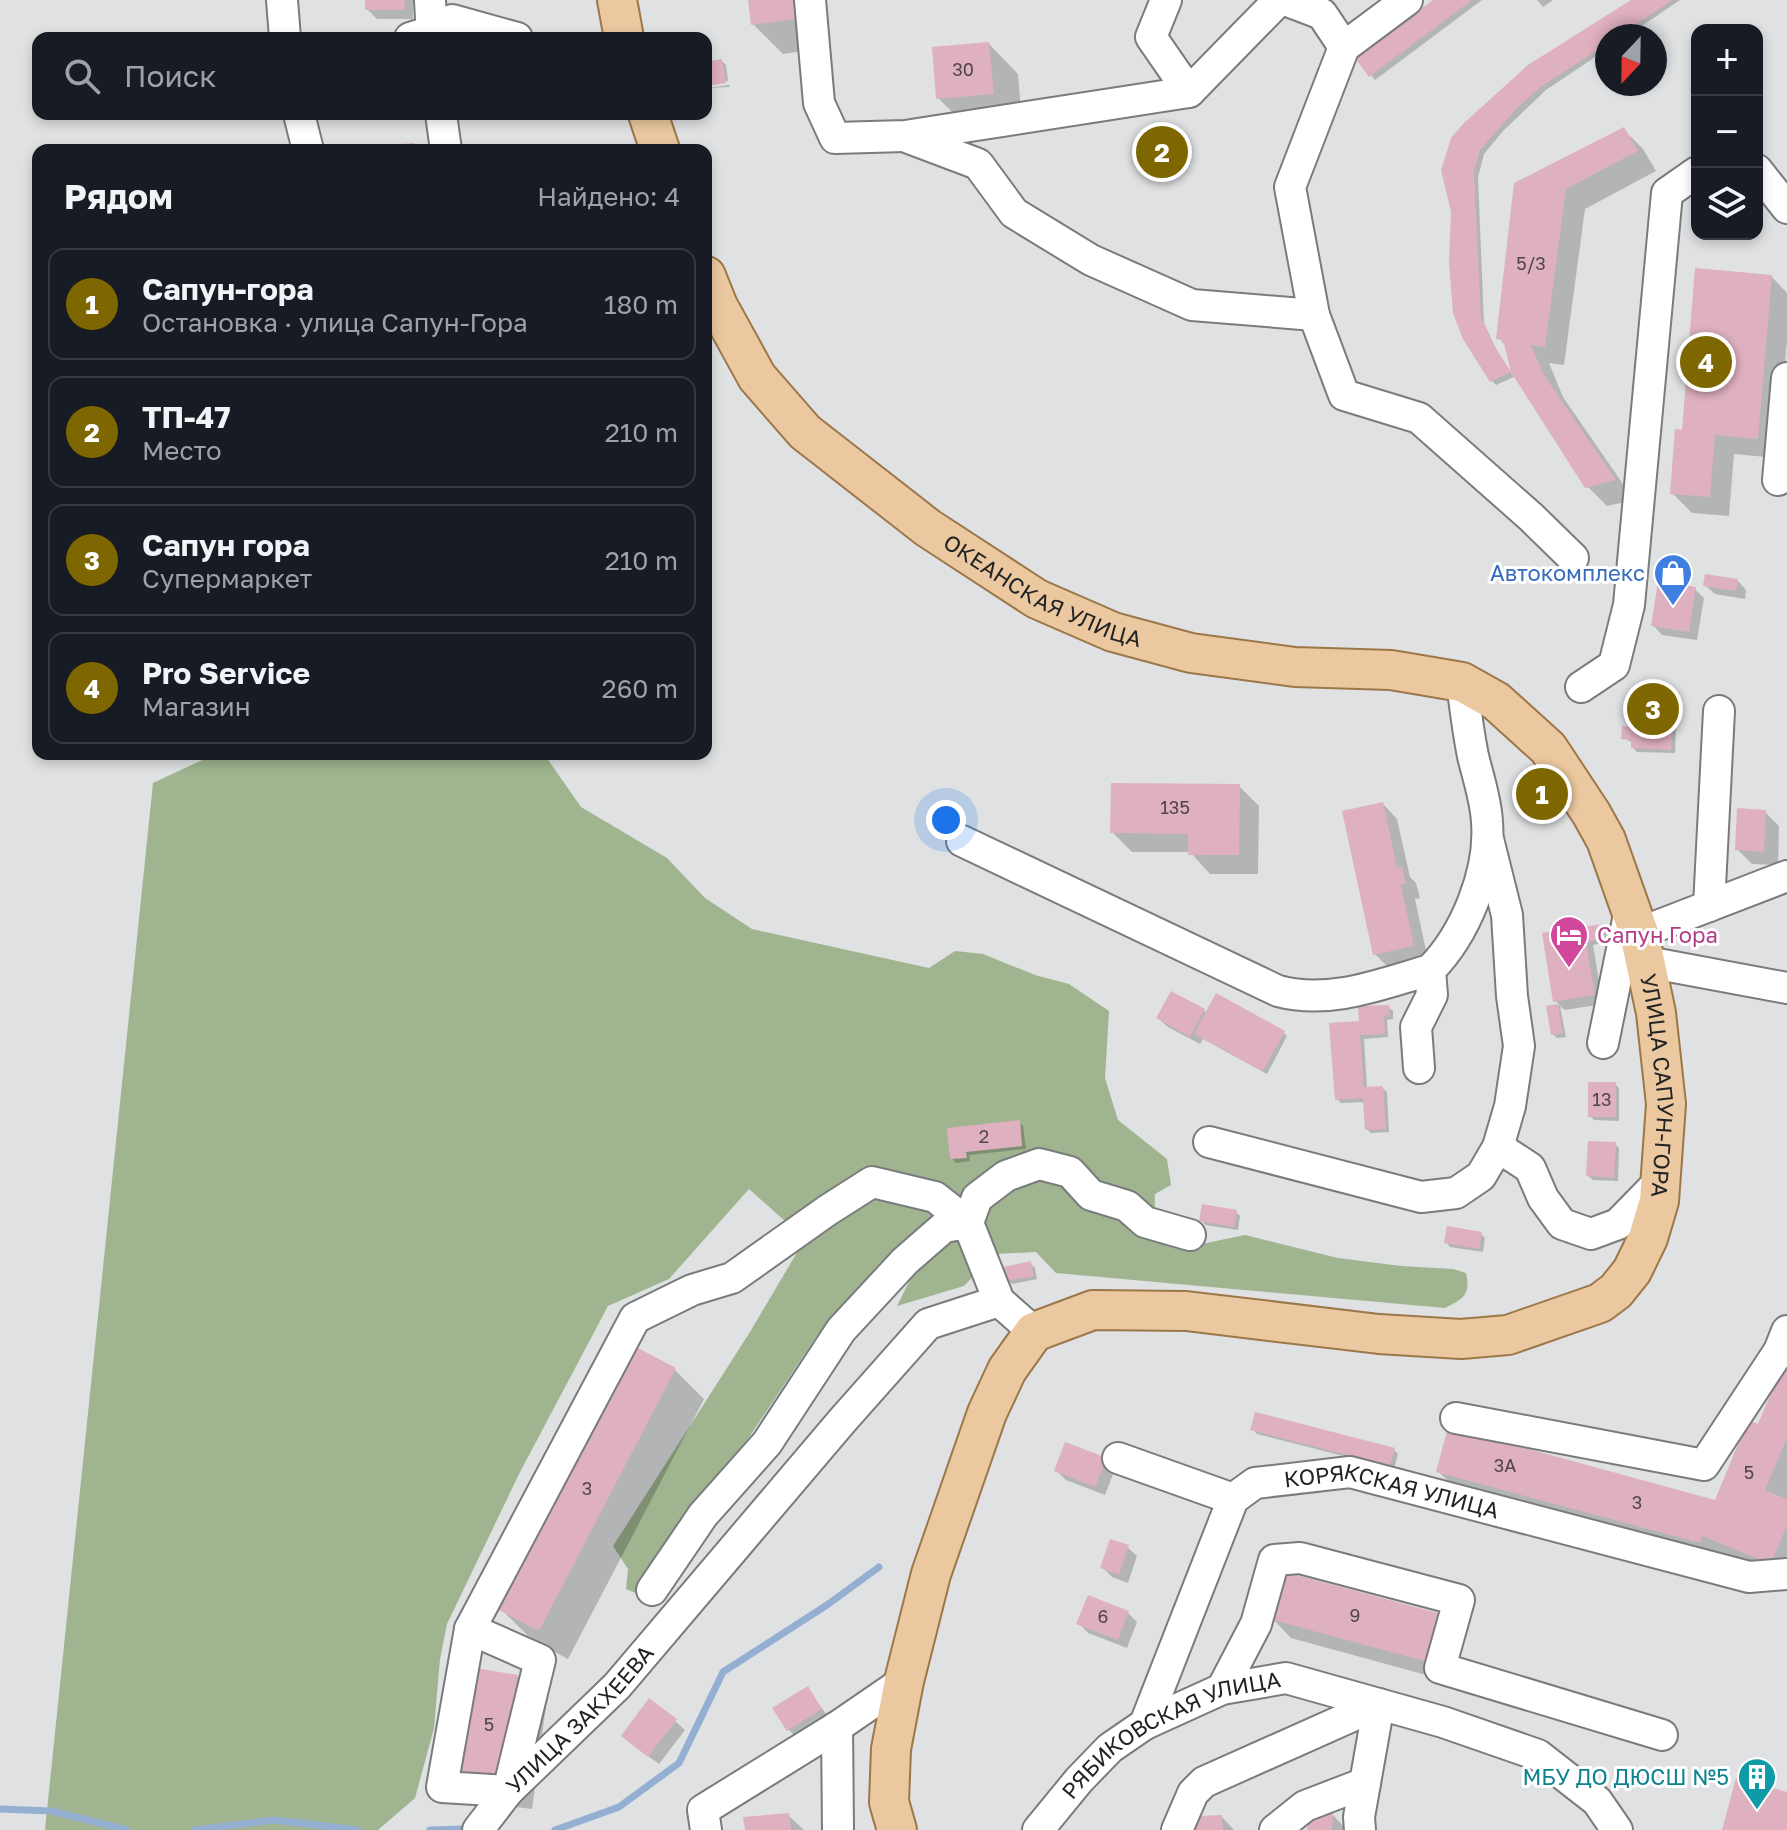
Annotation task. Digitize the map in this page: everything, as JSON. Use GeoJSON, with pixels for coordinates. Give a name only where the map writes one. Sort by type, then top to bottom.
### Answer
{"type":"FeatureCollection","features":[{"type":"Feature","properties":{"kind":"main road"},"geometry":{"type":"LineString","coordinates":[[617,0],[623,32]]}},
{"type":"Feature","properties":{"kind":"main road"},"geometry":{"type":"LineString","coordinates":[[650,120],[658,144]]}},
{"type":"Feature","properties":{"kind":"main road","name":"ОКЕАНСКАЯ УЛИЦА"},"geometry":{"type":"LineString","coordinates":[[712,291],[757,377],[805,432],[928,528],[1037,599],[1113,632],[1191,653],[1295,667],[1391,670],[1462,682],[1496,701]]}},
{"type":"Feature","properties":{"kind":"main road","name":"УЛИЦА САПУН-ГОРА"},"geometry":{"type":"LineString","coordinates":[[1034,1332],[1093,1310],[1186,1311],[1420,1337],[1461,1339],[1508,1335],[1600,1303],[1616,1291],[1632,1271],[1648,1238],[1659,1201],[1666,1104],[1656,1013],[1639,935],[1606,840],[1591,813],[1548,748],[1496,701]]}},
{"type":"Feature","properties":{"kind":"main road"},"geometry":{"type":"LineString","coordinates":[[897,1830],[889,1802],[891,1749],[904,1681],[931,1574],[987,1413],[1007,1370],[1034,1332]]}},
{"type":"Feature","properties":{"kind":"street"},"geometry":{"type":"LineString","coordinates":[[282,0],[285,32]]}},
{"type":"Feature","properties":{"kind":"street"},"geometry":{"type":"LineString","coordinates":[[426,32],[430,0]]}},
{"type":"Feature","properties":{"kind":"street"},"geometry":{"type":"LineString","coordinates":[[810,0],[819,103],[835,138],[905,136],[1189,92],[1282,0],[1322,14],[1344,47]]}},
{"type":"Feature","properties":{"kind":"street"},"geometry":{"type":"LineString","coordinates":[[1166,0],[1151,37],[1189,92]]}},
{"type":"Feature","properties":{"kind":"street"},"geometry":{"type":"LineString","coordinates":[[1407,0],[1344,47],[1290,187],[1314,315],[1344,395],[1419,418],[1573,558]]}},
{"type":"Feature","properties":{"kind":"street"},"geometry":{"type":"LineString","coordinates":[[432,32],[452,20],[495,32]]}},
{"type":"Feature","properties":{"kind":"street"},"geometry":{"type":"LineString","coordinates":[[300,120],[306,144]]}},
{"type":"Feature","properties":{"kind":"street"},"geometry":{"type":"LineString","coordinates":[[442,120],[445,144]]}},
{"type":"Feature","properties":{"kind":"street"},"geometry":{"type":"LineString","coordinates":[[905,136],[978,164],[1014,213],[1091,260],[1192,305],[1314,315]]}},
{"type":"Feature","properties":{"kind":"street"},"geometry":{"type":"LineString","coordinates":[[1581,687],[1614,665],[1629,605],[1667,193],[1691,176]]}},
{"type":"Feature","properties":{"kind":"street"},"geometry":{"type":"LineString","coordinates":[[1763,178],[1787,208]]}},
{"type":"Feature","properties":{"kind":"street"},"geometry":{"type":"LineString","coordinates":[[1778,480],[1787,378]]}},
{"type":"Feature","properties":{"kind":"street"},"geometry":{"type":"LineString","coordinates":[[1209,1142],[1421,1197],[1456,1193],[1481,1176],[1498,1147],[1510,1106],[1519,1046],[1512,996],[1507,915],[1488,839],[1486,809],[1467,723],[1462,682]]}},
{"type":"Feature","properties":{"kind":"street"},"geometry":{"type":"LineString","coordinates":[[1709,906],[1719,711]]}},
{"type":"Feature","properties":{"kind":"street"},"geometry":{"type":"LineString","coordinates":[[962,841],[1278,991],[1325,996],[1430,970],[1448,949],[1469,907],[1481,875],[1488,839]]}},
{"type":"Feature","properties":{"kind":"street"},"geometry":{"type":"LineString","coordinates":[[1603,1043],[1639,935],[1787,876]]}},
{"type":"Feature","properties":{"kind":"street"},"geometry":{"type":"LineString","coordinates":[[1639,935],[1787,988]]}},
{"type":"Feature","properties":{"kind":"street"},"geometry":{"type":"LineString","coordinates":[[1419,1068],[1416,1027],[1432,995],[1430,970]]}},
{"type":"Feature","properties":{"kind":"street"},"geometry":{"type":"LineString","coordinates":[[1498,1147],[1530,1168],[1543,1198],[1562,1224],[1591,1234],[1618,1224],[1660,1181]]}},
{"type":"Feature","properties":{"kind":"street"},"geometry":{"type":"LineString","coordinates":[[1034,1332],[999,1301],[968,1223],[977,1198],[1006,1176],[1039,1164],[1070,1172],[1091,1195],[1127,1206],[1145,1222],[1190,1235]]}},
{"type":"Feature","properties":{"kind":"street","name":"УЛИЦА ЗАКХЕЕВА"},"geometry":{"type":"LineString","coordinates":[[968,1223],[935,1197],[872,1182],[732,1278],[692,1290],[635,1318],[470,1629],[442,1787],[508,1791],[617,1686],[928,1324],[999,1301]]}},
{"type":"Feature","properties":{"kind":"street"},"geometry":{"type":"LineString","coordinates":[[652,1590],[703,1515],[767,1443],[841,1330],[905,1261],[944,1227],[968,1223]]}},
{"type":"Feature","properties":{"kind":"street"},"geometry":{"type":"LineString","coordinates":[[1456,1418],[1704,1465],[1779,1351],[1787,1331]]}},
{"type":"Feature","properties":{"kind":"street"},"geometry":{"type":"LineString","coordinates":[[1118,1458],[1233,1499],[1145,1724]]}},
{"type":"Feature","properties":{"kind":"street","name":"КОРЯКСКАЯ УЛИЦА"},"geometry":{"type":"LineString","coordinates":[[1233,1499],[1255,1483],[1350,1472],[1749,1577],[1787,1574]]}},
{"type":"Feature","properties":{"kind":"street"},"geometry":{"type":"LineString","coordinates":[[1222,1689],[1256,1624],[1274,1560],[1300,1558],[1459,1600],[1440,1668],[1662,1735]]}},
{"type":"Feature","properties":{"kind":"street"},"geometry":{"type":"LineString","coordinates":[[470,1629],[540,1660],[508,1791],[478,1830]]}},
{"type":"Feature","properties":{"kind":"street","name":"РЯБИКОВСКАЯ УЛИЦА"},"geometry":{"type":"LineString","coordinates":[[1038,1830],[1110,1748],[1145,1724],[1222,1689],[1286,1678],[1443,1722],[1538,1755],[1597,1801],[1617,1830]]}},
{"type":"Feature","properties":{"kind":"street"},"geometry":{"type":"LineString","coordinates":[[706,1830],[703,1810],[837,1727],[904,1681]]}},
{"type":"Feature","properties":{"kind":"street"},"geometry":{"type":"LineString","coordinates":[[1360,1830],[1379,1704]]}},
{"type":"Feature","properties":{"kind":"street"},"geometry":{"type":"LineString","coordinates":[[1177,1830],[1193,1793],[1204,1782],[1379,1704]]}},
{"type":"Feature","properties":{"kind":"street"},"geometry":{"type":"LineString","coordinates":[[837,1727],[838,1830]]}},
{"type":"Feature","properties":{"kind":"street"},"geometry":{"type":"LineString","coordinates":[[1275,1830],[1305,1806],[1365,1783]]}},
{"type":"Feature","properties":{"kind":"green space"},"geometry":{"type":"Polygon","coordinates":[[[202,760],[548,760],[581,807],[667,858],[705,898],[752,929],[929,968],[955,951],[983,954],[1035,975],[1069,984],[1109,1011],[1105,1078],[1118,1120],[1167,1159],[1171,1185],[1155,1194],[1154,1242],[1192,1246],[1245,1235],[1338,1258],[1453,1269],[1466,1273],[1466,1291],[1461,1299],[1445,1308],[1056,1273],[1036,1252],[994,1254],[964,1286],[897,1306],[915,1270],[896,1255],[818,1334],[643,1596],[626,1589],[628,1569],[613,1546],[750,1332],[805,1239],[749,1189],[669,1279],[608,1306],[519,1474],[447,1624],[440,1659],[434,1728],[415,1798],[378,1830],[45,1830],[153,783],[202,760]]]}},
{"type":"Feature","properties":{"kind":"building"},"geometry":{"type":"Polygon","coordinates":[[[365,0],[404,0],[405,10],[365,10],[365,0]]]}},
{"type":"Feature","properties":{"kind":"building"},"geometry":{"type":"Polygon","coordinates":[[[748,0],[799,0],[802,18],[751,25],[748,0]]]}},
{"type":"Feature","properties":{"kind":"building"},"geometry":{"type":"Polygon","coordinates":[[[1433,0],[1472,0],[1369,77],[1355,58],[1433,0]]]}},
{"type":"Feature","properties":{"kind":"building"},"geometry":{"type":"Polygon","coordinates":[[[1631,0],[1672,0],[1637,24],[1595,24],[1595,52],[1542,86],[1518,107],[1480,150],[1474,172],[1481,317],[1511,372],[1490,382],[1463,339],[1453,313],[1449,263],[1451,212],[1441,170],[1451,138],[1528,65],[1631,0]]]}},
{"type":"Feature","properties":{"kind":"building"},"geometry":{"type":"Polygon","coordinates":[[[989,42],[994,94],[936,99],[932,47],[989,42]]]}},
{"type":"Feature","properties":{"kind":"building"},"geometry":{"type":"Polygon","coordinates":[[[722,59],[726,83],[712,85],[712,61],[722,59]]]}},
{"type":"Feature","properties":{"kind":"building"},"geometry":{"type":"Polygon","coordinates":[[[1624,127],[1638,151],[1566,189],[1545,347],[1531,345],[1544,375],[1616,480],[1585,488],[1511,372],[1503,340],[1496,339],[1514,183],[1624,127]]]}},
{"type":"Feature","properties":{"kind":"building"},"geometry":{"type":"Polygon","coordinates":[[[1151,135],[1172,135],[1172,169],[1152,169],[1151,135]]]}},
{"type":"Feature","properties":{"kind":"building"},"geometry":{"type":"Polygon","coordinates":[[[1695,268],[1772,275],[1758,439],[1715,435],[1710,497],[1670,494],[1675,429],[1682,430],[1695,268]]]}},
{"type":"Feature","properties":{"kind":"building"},"geometry":{"type":"Polygon","coordinates":[[[1705,574],[1738,579],[1736,591],[1703,586],[1705,574]]]}},
{"type":"Feature","properties":{"kind":"building","name":"Автокомплекс"},"geometry":{"type":"Polygon","coordinates":[[[1658,581],[1696,587],[1689,632],[1651,626],[1658,581]]]}},
{"type":"Feature","properties":{"kind":"building"},"geometry":{"type":"Polygon","coordinates":[[[1634,690],[1674,692],[1671,750],[1631,748],[1631,740],[1621,739],[1622,726],[1632,727],[1634,690]]]}},
{"type":"Feature","properties":{"kind":"building"},"geometry":{"type":"Polygon","coordinates":[[[1111,783],[1240,784],[1239,855],[1188,855],[1188,834],[1110,833],[1111,783]]]}},
{"type":"Feature","properties":{"kind":"building"},"geometry":{"type":"Polygon","coordinates":[[[1383,802],[1397,868],[1402,866],[1406,884],[1401,885],[1414,946],[1373,955],[1342,811],[1383,802]]]}},
{"type":"Feature","properties":{"kind":"building"},"geometry":{"type":"Polygon","coordinates":[[[1737,808],[1766,810],[1764,852],[1735,850],[1737,808]]]}},
{"type":"Feature","properties":{"kind":"building","name":"Сапун Гора"},"geometry":{"type":"Polygon","coordinates":[[[1603,924],[1605,939],[1586,942],[1595,995],[1553,1002],[1542,933],[1603,924]]]}},
{"type":"Feature","properties":{"kind":"building"},"geometry":{"type":"Polygon","coordinates":[[[1171,991],[1205,1009],[1190,1037],[1156,1018],[1171,991]]]}},
{"type":"Feature","properties":{"kind":"building"},"geometry":{"type":"Polygon","coordinates":[[[1216,993],[1285,1031],[1263,1071],[1194,1034],[1216,993]]]}},
{"type":"Feature","properties":{"kind":"building"},"geometry":{"type":"Polygon","coordinates":[[[1558,1004],[1563,1033],[1551,1035],[1546,1006],[1558,1004]]]}},
{"type":"Feature","properties":{"kind":"building"},"geometry":{"type":"Polygon","coordinates":[[[1389,1005],[1390,1015],[1384,1016],[1385,1034],[1360,1035],[1364,1087],[1383,1086],[1386,1129],[1365,1130],[1363,1098],[1335,1100],[1329,1023],[1359,1021],[1358,1006],[1389,1005]]]}},
{"type":"Feature","properties":{"kind":"building"},"geometry":{"type":"Polygon","coordinates":[[[1588,1082],[1616,1082],[1616,1117],[1588,1117],[1588,1082]]]}},
{"type":"Feature","properties":{"kind":"building"},"geometry":{"type":"Polygon","coordinates":[[[1020,1120],[1022,1146],[966,1152],[967,1158],[950,1159],[947,1128],[1020,1120]]]}},
{"type":"Feature","properties":{"kind":"building"},"geometry":{"type":"Polygon","coordinates":[[[1588,1141],[1616,1142],[1614,1178],[1586,1176],[1588,1141]]]}},
{"type":"Feature","properties":{"kind":"building"},"geometry":{"type":"Polygon","coordinates":[[[1202,1204],[1237,1210],[1234,1227],[1199,1221],[1202,1204]]]}},
{"type":"Feature","properties":{"kind":"building"},"geometry":{"type":"Polygon","coordinates":[[[1447,1226],[1482,1232],[1479,1249],[1444,1243],[1447,1226]]]}},
{"type":"Feature","properties":{"kind":"building"},"geometry":{"type":"Polygon","coordinates":[[[1031,1261],[1034,1276],[1006,1281],[1003,1267],[1031,1261]]]}},
{"type":"Feature","properties":{"kind":"building"},"geometry":{"type":"Polygon","coordinates":[[[636,1347],[676,1368],[539,1631],[499,1610],[636,1347]]]}},
{"type":"Feature","properties":{"kind":"building"},"geometry":{"type":"Polygon","coordinates":[[[1787,1355],[1787,1438],[1765,1490],[1787,1499],[1787,1525],[1771,1564],[1702,1536],[1700,1543],[1436,1472],[1448,1427],[1715,1500],[1748,1420],[1758,1424],[1787,1355]]]}},
{"type":"Feature","properties":{"kind":"building"},"geometry":{"type":"Polygon","coordinates":[[[1255,1412],[1395,1448],[1390,1466],[1250,1430],[1255,1412]]]}},
{"type":"Feature","properties":{"kind":"building"},"geometry":{"type":"Polygon","coordinates":[[[1065,1442],[1107,1458],[1095,1487],[1054,1471],[1065,1442]]]}},
{"type":"Feature","properties":{"kind":"building"},"geometry":{"type":"Polygon","coordinates":[[[1110,1539],[1129,1545],[1119,1575],[1100,1568],[1110,1539]]]}},
{"type":"Feature","properties":{"kind":"building"},"geometry":{"type":"Polygon","coordinates":[[[1282,1571],[1441,1614],[1428,1662],[1269,1619],[1282,1571]]]}},
{"type":"Feature","properties":{"kind":"building"},"geometry":{"type":"Polygon","coordinates":[[[1088,1595],[1129,1611],[1118,1640],[1076,1624],[1088,1595]]]}},
{"type":"Feature","properties":{"kind":"building"},"geometry":{"type":"Polygon","coordinates":[[[475,1668],[518,1675],[503,1781],[460,1775],[475,1668]]]}},
{"type":"Feature","properties":{"kind":"building"},"geometry":{"type":"Polygon","coordinates":[[[808,1686],[822,1709],[787,1731],[772,1708],[808,1686]]]}},
{"type":"Feature","properties":{"kind":"building"},"geometry":{"type":"Polygon","coordinates":[[[649,1698],[677,1719],[648,1757],[621,1736],[649,1698]]]}},
{"type":"Feature","properties":{"kind":"building","name":"МБУ ДО ДЮСШ №5"},"geometry":{"type":"Polygon","coordinates":[[[1736,1778],[1787,1792],[1787,1830],[1722,1830],[1736,1778]]]}},
{"type":"Feature","properties":{"kind":"building"},"geometry":{"type":"Polygon","coordinates":[[[1309,1811],[1333,1813],[1332,1830],[1307,1830],[1309,1811]]]}},
{"type":"Feature","properties":{"kind":"building"},"geometry":{"type":"Polygon","coordinates":[[[789,1813],[791,1830],[745,1830],[743,1817],[789,1813]]]}},
{"type":"Feature","properties":{"kind":"building"},"geometry":{"type":"Polygon","coordinates":[[[1222,1815],[1223,1830],[1193,1830],[1199,1816],[1222,1815]]]}},
{"type":"Feature","properties":{"kind":"waterway"},"geometry":{"type":"LineString","coordinates":[[555,1830],[619,1807],[679,1763],[723,1672],[827,1605],[879,1567]]}},
{"type":"Feature","properties":{"kind":"waterway"},"geometry":{"type":"LineString","coordinates":[[0,1809],[51,1811],[127,1830]]}},
{"type":"Feature","properties":{"kind":"waterway"},"geometry":{"type":"LineString","coordinates":[[195,1830],[274,1820],[358,1830]]}},
{"type":"Feature","properties":{"kind":"waterway"},"geometry":{"type":"LineString","coordinates":[[430,1830],[463,1829]]}},
{"type":"Feature","properties":{"kind":"place","name":"ТП-47"},"geometry":{"type":"Point","coordinates":[1162,152]}},
{"type":"Feature","properties":{"kind":"place","name":"Pro Service"},"geometry":{"type":"Point","coordinates":[1706,362]}},
{"type":"Feature","properties":{"kind":"place","name":"Автокомплекс"},"geometry":{"type":"Point","coordinates":[1673,607]}},
{"type":"Feature","properties":{"kind":"place","name":"Сапун гора"},"geometry":{"type":"Point","coordinates":[1653,709]}},
{"type":"Feature","properties":{"kind":"place","name":"Сапун-гора"},"geometry":{"type":"Point","coordinates":[1542,794]}},
{"type":"Feature","properties":{"kind":"place","name":"Сапун Гора"},"geometry":{"type":"Point","coordinates":[1569,969]}},
{"type":"Feature","properties":{"kind":"place","name":"МБУ ДО ДЮСШ №5"},"geometry":{"type":"Point","coordinates":[1757,1811]}}]}
